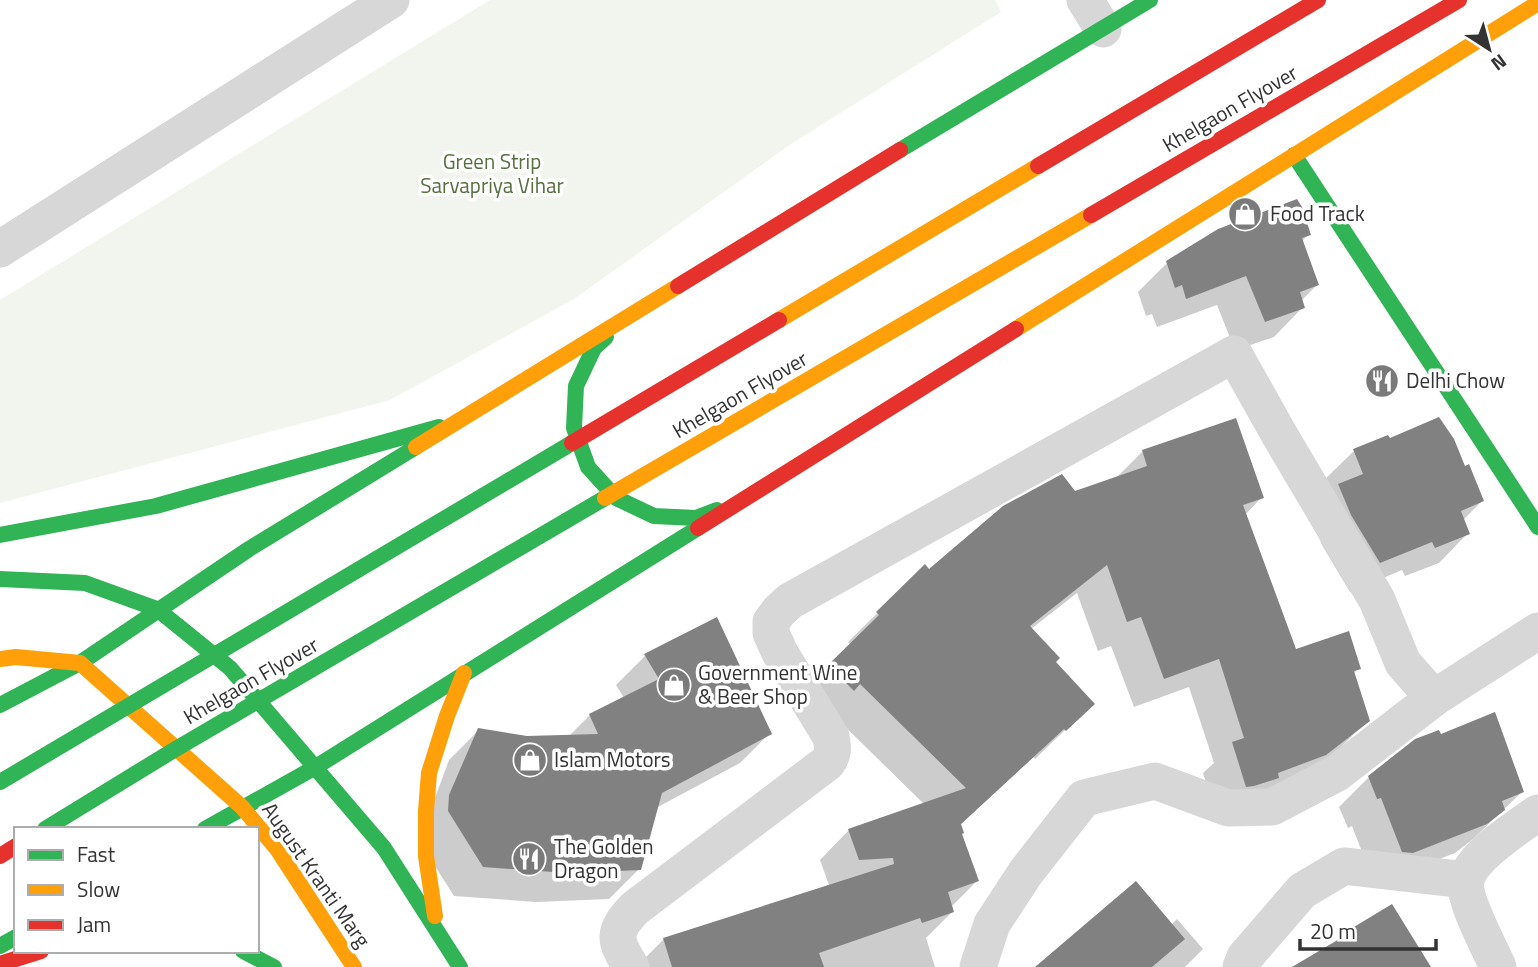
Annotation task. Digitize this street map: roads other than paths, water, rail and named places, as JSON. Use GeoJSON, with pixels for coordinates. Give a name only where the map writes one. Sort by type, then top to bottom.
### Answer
{"type":"FeatureCollection","features":[{"type":"Feature","properties":{"kind":"main road"},"geometry":{"type":"LineString","coordinates":[[0,705],[80,663],[249,549],[936,128],[1094,14],[1150,0]]}},
{"type":"Feature","properties":{"kind":"main road","name":"Khelgaon Flyover"},"geometry":{"type":"LineString","coordinates":[[0,782],[1318,0]]}},
{"type":"Feature","properties":{"kind":"main road","name":"Khelgaon Flyover"},"geometry":{"type":"LineString","coordinates":[[48,827],[186,743],[1459,0]]}},
{"type":"Feature","properties":{"kind":"main road"},"geometry":{"type":"LineString","coordinates":[[208,827],[314,768],[1538,2]]}},
{"type":"Feature","properties":{"kind":"main road"},"geometry":{"type":"LineString","coordinates":[[1294,155],[1538,527]]}},
{"type":"Feature","properties":{"kind":"main road"},"geometry":{"type":"LineString","coordinates":[[625,320],[594,348],[576,386],[574,428],[588,467],[616,498],[654,516],[696,518],[736,504]]}},
{"type":"Feature","properties":{"kind":"main road"},"geometry":{"type":"LineString","coordinates":[[0,536],[191,498],[458,421]]}},
{"type":"Feature","properties":{"kind":"main road"},"geometry":{"type":"LineString","coordinates":[[0,579],[85,583],[157,610],[230,668],[384,848],[460,967]]}},
{"type":"Feature","properties":{"kind":"main road"},"geometry":{"type":"LineString","coordinates":[[0,659],[16,657],[80,663]]}},
{"type":"Feature","properties":{"kind":"main road","name":"August Kranti Marg"},"geometry":{"type":"LineString","coordinates":[[80,663],[242,807],[259,827]]}},
{"type":"Feature","properties":{"kind":"main road"},"geometry":{"type":"LineString","coordinates":[[437,929],[426,856],[429,773],[464,673]]}},
{"type":"Feature","properties":{"kind":"main road","name":"August Kranti Marg"},"geometry":{"type":"LineString","coordinates":[[259,827],[277,849],[354,967]]}},
{"type":"Feature","properties":{"kind":"main road"},"geometry":{"type":"LineString","coordinates":[[0,964],[35,953]]}},
{"type":"Feature","properties":{"kind":"main road"},"geometry":{"type":"LineString","coordinates":[[247,953],[274,967]]}},
{"type":"Feature","properties":{"kind":"street"},"geometry":{"type":"LineString","coordinates":[[0,249],[391,0]]}},
{"type":"Feature","properties":{"kind":"street"},"geometry":{"type":"LineString","coordinates":[[631,967],[619,948],[617,934],[623,920],[635,908],[831,759],[834,750],[831,737],[780,653],[771,633],[771,622],[779,611],[790,601],[1234,354],[1377,600],[1403,663],[1434,698]]}},
{"type":"Feature","properties":{"kind":"street"},"geometry":{"type":"LineString","coordinates":[[978,967],[992,924],[1026,872],[1084,797],[1155,781],[1228,808],[1272,807],[1338,773],[1434,698],[1538,631]]}},
{"type":"Feature","properties":{"kind":"street"},"geometry":{"type":"LineString","coordinates":[[1497,967],[1469,901],[1466,880],[1474,866],[1495,843],[1538,813]]}},
{"type":"Feature","properties":{"kind":"street"},"geometry":{"type":"LineString","coordinates":[[1241,967],[1245,957],[1302,891],[1344,866],[1466,880]]}},
{"type":"Feature","properties":{"kind":"place","name":"Food Track"},"geometry":{"type":"Point","coordinates":[1245,214]}},
{"type":"Feature","properties":{"kind":"place","name":"Delhi Chow"},"geometry":{"type":"Point","coordinates":[1382,381]}},
{"type":"Feature","properties":{"kind":"place","name":"Government Wine & Beer Shop"},"geometry":{"type":"Point","coordinates":[674,685]}},
{"type":"Feature","properties":{"kind":"place","name":"Islam Motors"},"geometry":{"type":"Point","coordinates":[530,760]}},
{"type":"Feature","properties":{"kind":"place","name":"The Golden Dragon"},"geometry":{"type":"Point","coordinates":[529,859]}},
{"type":"Feature","properties":{"kind":"park label","name":"Green Strip Sarvapriya Vihar"},"geometry":{"type":"Point","coordinates":[492,174]}}]}
